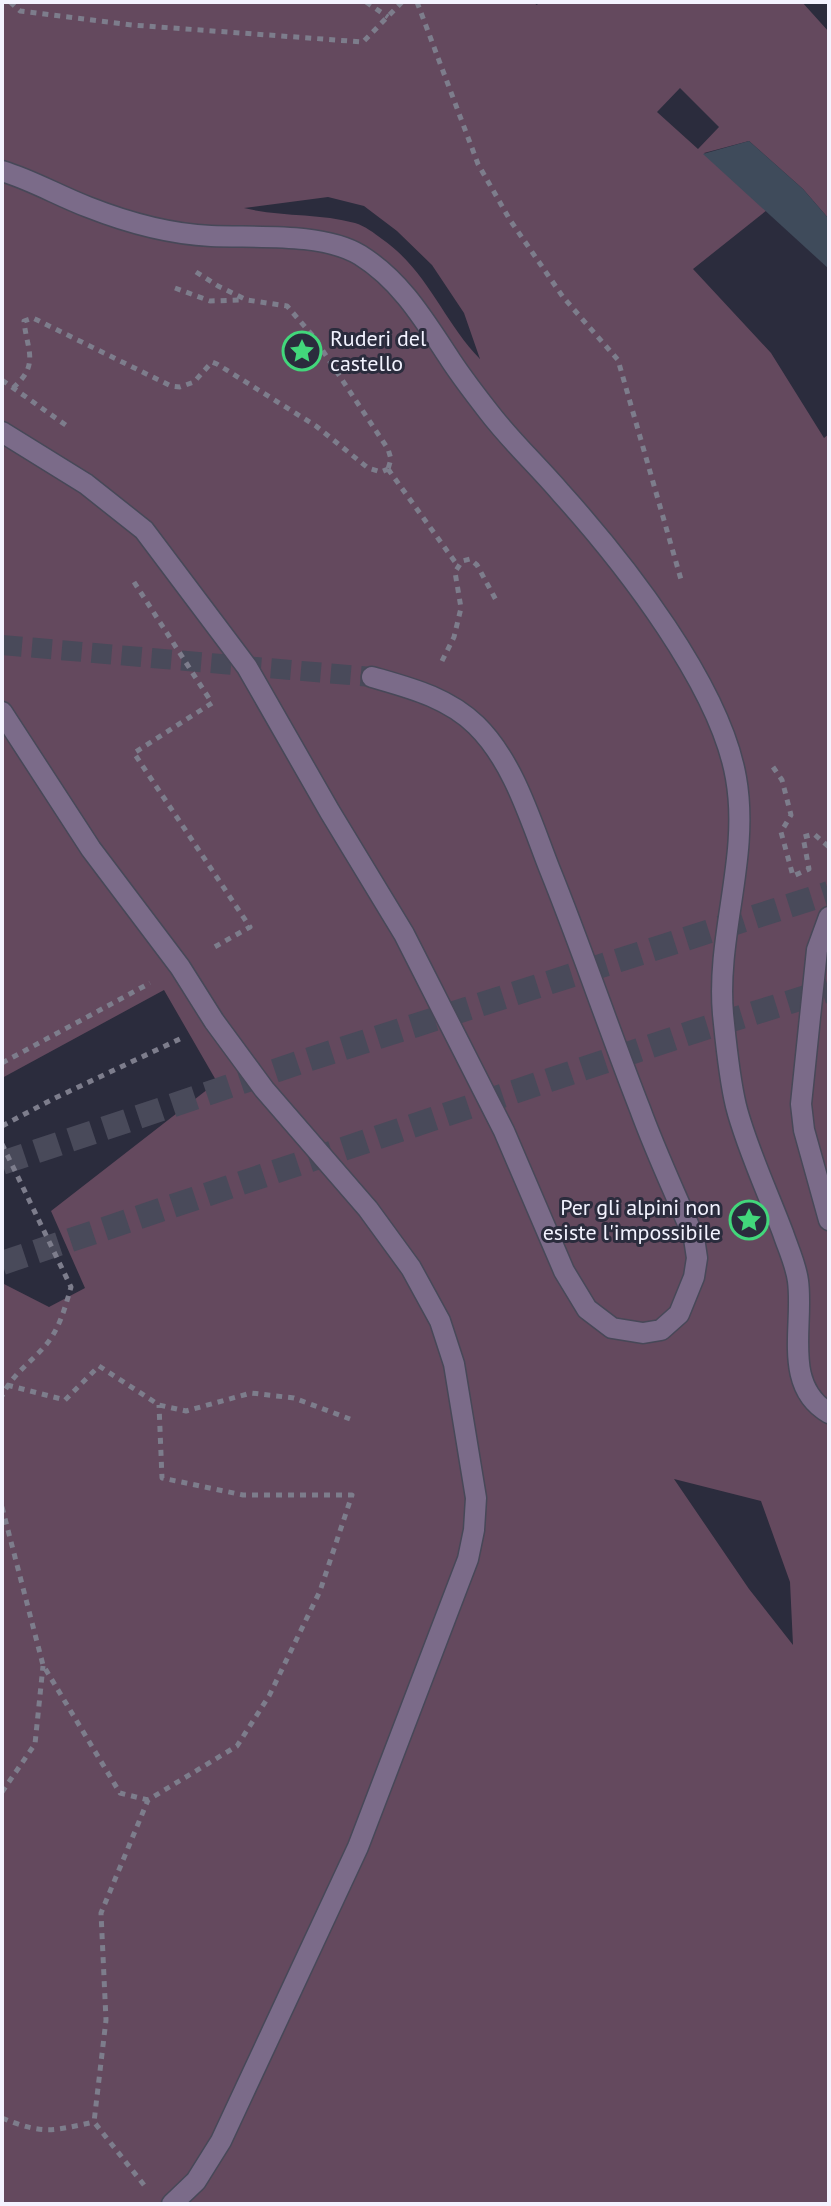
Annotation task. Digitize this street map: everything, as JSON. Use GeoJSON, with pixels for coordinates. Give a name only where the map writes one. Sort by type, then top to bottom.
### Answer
{"type":"FeatureCollection","features":[{"type":"Feature","properties":{"kind":"lane"},"geometry":{"type":"LineString","coordinates":[[2,171],[89,208],[160,229],[208,236],[321,242],[363,256],[395,283],[418,309],[491,416],[619,561],[660,619],[714,712],[736,777],[738,851],[723,956],[722,985],[736,1106],[798,1281],[797,1315],[803,1387],[815,1405],[829,1413]]}},
{"type":"Feature","properties":{"kind":"lane"},"geometry":{"type":"LineString","coordinates":[[2,432],[86,484],[144,530],[247,667],[404,934],[504,1131],[564,1271],[587,1309],[612,1328],[643,1333],[661,1330],[679,1314],[694,1277],[697,1258],[694,1238],[641,1112],[524,805],[502,759],[477,727],[453,707],[428,694],[372,677]]}},
{"type":"Feature","properties":{"kind":"lane"},"geometry":{"type":"LineString","coordinates":[[2,712],[91,849],[180,967],[214,1021],[264,1089],[368,1209],[411,1268],[440,1321],[454,1364],[476,1498],[468,1559],[358,1847],[221,2141],[196,2181],[172,2204]]}},
{"type":"Feature","properties":{"kind":"lane"},"geometry":{"type":"LineString","coordinates":[[829,917],[817,950],[801,1104],[804,1130],[829,1220]]}},
{"type":"Feature","properties":{"kind":"path"},"geometry":{"type":"LineString","coordinates":[[10,2],[20,11],[132,25],[363,42],[402,2]]}},
{"type":"Feature","properties":{"kind":"path"},"geometry":{"type":"LineString","coordinates":[[366,2],[389,18]]}},
{"type":"Feature","properties":{"kind":"path"},"geometry":{"type":"LineString","coordinates":[[417,2],[478,164],[503,209],[563,297],[618,360],[684,588]]}},
{"type":"Feature","properties":{"kind":"path"},"geometry":{"type":"LineString","coordinates":[[184,266],[247,300]]}},
{"type":"Feature","properties":{"kind":"path"},"geometry":{"type":"LineString","coordinates":[[175,288],[210,301],[247,300],[287,306],[313,336],[388,449],[391,459],[388,469]]}},
{"type":"Feature","properties":{"kind":"path"},"geometry":{"type":"LineString","coordinates":[[13,388],[31,363],[24,321],[33,318],[171,386],[188,385],[212,362],[217,364],[316,426],[368,468],[381,472],[388,469]]}},
{"type":"Feature","properties":{"kind":"path"},"geometry":{"type":"LineString","coordinates":[[2,380],[68,427]]}},
{"type":"Feature","properties":{"kind":"path"},"geometry":{"type":"LineString","coordinates":[[388,469],[458,566]]}},
{"type":"Feature","properties":{"kind":"path"},"geometry":{"type":"LineString","coordinates":[[440,664],[454,637],[461,608],[455,578],[458,566],[466,558],[473,561],[496,600]]}},
{"type":"Feature","properties":{"kind":"path"},"geometry":{"type":"LineString","coordinates":[[2,1063],[250,927],[134,753],[212,703],[178,651]]}},
{"type":"Feature","properties":{"kind":"path"},"geometry":{"type":"LineString","coordinates":[[2,1126],[165,1047]]}},
{"type":"Feature","properties":{"kind":"path"},"geometry":{"type":"LineString","coordinates":[[2,1144],[71,1287],[64,1313],[47,1344],[7,1385],[2,1396]]}},
{"type":"Feature","properties":{"kind":"path"},"geometry":{"type":"LineString","coordinates":[[7,1385],[65,1400],[99,1366],[159,1405],[186,1411],[251,1393],[294,1398],[350,1419]]}},
{"type":"Feature","properties":{"kind":"path"},"geometry":{"type":"LineString","coordinates":[[150,2192],[94,2122],[106,2020],[101,1913],[148,1800],[237,1746],[269,1696],[320,1591],[352,1495],[243,1495],[162,1478],[159,1405]]}},
{"type":"Feature","properties":{"kind":"path"},"geometry":{"type":"LineString","coordinates":[[2,1507],[43,1665],[120,1793],[148,1800]]}},
{"type":"Feature","properties":{"kind":"path"},"geometry":{"type":"LineString","coordinates":[[2,1792],[35,1744],[43,1665]]}},
{"type":"Feature","properties":{"kind":"path"},"geometry":{"type":"LineString","coordinates":[[2,2118],[49,2132],[94,2122]]}},
{"type":"Feature","properties":{"kind":"shaded area"},"geometry":{"type":"Polygon","coordinates":[[[2,2],[532,2],[537,5],[539,2],[802,2],[829,32],[829,219],[803,189],[749,141],[704,153],[767,210],[693,269],[771,353],[824,438],[829,434],[829,2204],[2,2204],[2,1283],[49,1307],[85,1288],[51,1211],[217,1082],[164,990],[2,1078],[2,2]],[[680,88],[657,112],[698,149],[719,127],[680,88]],[[328,197],[244,208],[341,220],[369,230],[412,266],[480,359],[464,313],[432,265],[397,231],[364,206],[328,197]],[[674,1479],[749,1589],[793,1645],[790,1582],[761,1501],[674,1479]]]}},
{"type":"Feature","properties":{"kind":"building"},"geometry":{"type":"Polygon","coordinates":[[[749,141],[803,189],[829,219],[829,269],[703,154],[749,141]]]}},
{"type":"Feature","properties":{"kind":"tunnel"},"geometry":{"type":"LineString","coordinates":[[2,645],[372,677]]}},
{"type":"Feature","properties":{"kind":"tunnel"},"geometry":{"type":"LineString","coordinates":[[2,1163],[307,1060],[829,893]]}},
{"type":"Feature","properties":{"kind":"tunnel"},"geometry":{"type":"LineString","coordinates":[[2,1263],[699,1030],[829,990]]}},
{"type":"Feature","properties":{"kind":"place","name":"Ruderi del castello"},"geometry":{"type":"Point","coordinates":[302,351]}},
{"type":"Feature","properties":{"kind":"place","name":"Per gli alpini non esiste l'impossibile"},"geometry":{"type":"Point","coordinates":[749,1220]}}]}
